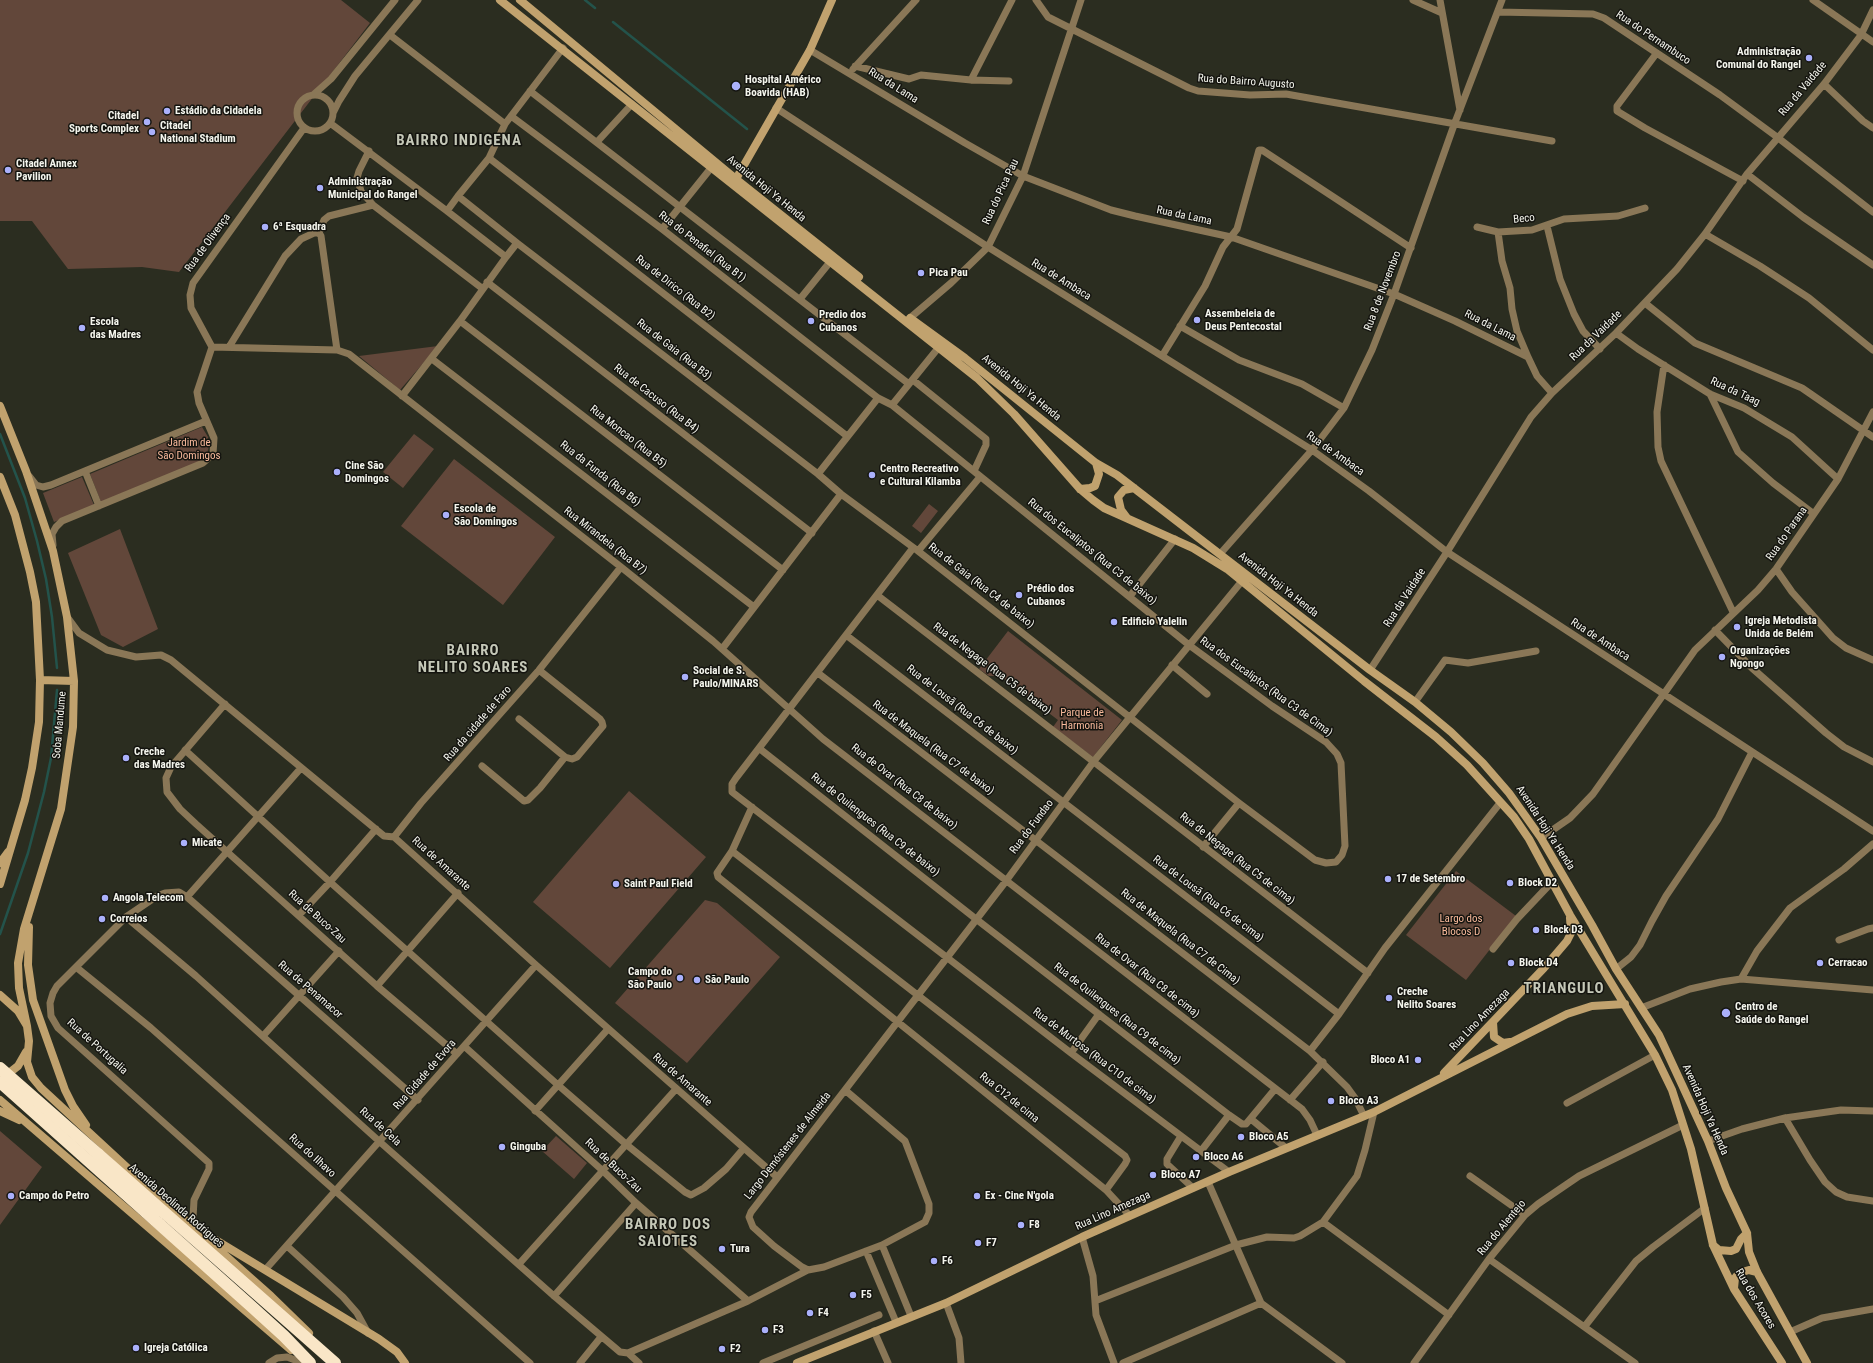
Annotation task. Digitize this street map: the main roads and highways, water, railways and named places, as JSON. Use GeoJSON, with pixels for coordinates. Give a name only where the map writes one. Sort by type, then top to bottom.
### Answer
{"type":"FeatureCollection","features":[{"type":"Feature","properties":{"kind":"highway","name":"Avenida Deolinda Rodrigues"},"geometry":{"type":"LineString","coordinates":[[0,1068],[330,1359]]}},
{"type":"Feature","properties":{"kind":"highway","name":"Avenida Deolinda Rodrigues"},"geometry":{"type":"LineString","coordinates":[[0,1081],[98,1155],[310,1363]]}},
{"type":"Feature","properties":{"kind":"main road","name":"Avenida Hoji Ya Henda"},"geometry":{"type":"LineString","coordinates":[[500,0],[977,378],[1014,414],[1080,489],[1104,508],[1175,539],[1227,569],[1436,736],[1467,765],[1514,817],[1539,856],[1570,915],[1655,1055],[1672,1090],[1683,1125],[1696,1169],[1713,1245]]}},
{"type":"Feature","properties":{"kind":"main road","name":"Avenida Hoji Ya Henda"},"geometry":{"type":"LineString","coordinates":[[520,0],[736,179],[910,318],[965,358],[1096,463],[1118,475],[1370,670],[1416,702],[1483,763],[1509,793],[1541,838],[1616,969],[1659,1035],[1708,1141],[1726,1188],[1747,1233],[1749,1252],[1757,1272],[1807,1363]]}},
{"type":"Feature","properties":{"kind":"main road"},"geometry":{"type":"LineString","coordinates":[[736,179],[810,50],[832,0]]}},
{"type":"Feature","properties":{"kind":"main road","name":"Soba Mandume"},"geometry":{"type":"LineString","coordinates":[[0,406],[26,471],[53,551],[67,617],[74,681],[73,727],[60,809],[24,929],[18,963],[19,988],[29,1034],[27,1062],[32,1077],[98,1155]]}},
{"type":"Feature","properties":{"kind":"main road"},"geometry":{"type":"LineString","coordinates":[[1080,489],[1095,486],[1099,474],[1096,463]]}},
{"type":"Feature","properties":{"kind":"main road","name":"Soba Mandume"},"geometry":{"type":"LineString","coordinates":[[0,477],[15,515],[30,572],[36,602],[40,680],[39,722],[32,768],[13,845],[0,884]]}},
{"type":"Feature","properties":{"kind":"main road"},"geometry":{"type":"LineString","coordinates":[[1127,518],[1121,510],[1118,497],[1124,490],[1134,488]]}},
{"type":"Feature","properties":{"kind":"main road"},"geometry":{"type":"LineString","coordinates":[[40,680],[74,681]]}},
{"type":"Feature","properties":{"kind":"main road"},"geometry":{"type":"LineString","coordinates":[[0,863],[13,845]]}},
{"type":"Feature","properties":{"kind":"main road"},"geometry":{"type":"LineString","coordinates":[[32,905],[28,953],[33,1000],[58,1073],[73,1106],[83,1121],[98,1155],[196,1228],[277,1301],[308,1332],[330,1359]]}},
{"type":"Feature","properties":{"kind":"main road","name":"Rua Lino Amezaga"},"geometry":{"type":"LineString","coordinates":[[1438,1078],[1544,968],[1567,941],[1571,933],[1570,915]]}},
{"type":"Feature","properties":{"kind":"main road"},"geometry":{"type":"LineString","coordinates":[[3,998],[18,1011],[27,1026]]}},
{"type":"Feature","properties":{"kind":"main road","name":"Rua Lino Amezaga"},"geometry":{"type":"LineString","coordinates":[[797,1363],[946,1303],[1082,1237],[1229,1172],[1374,1112],[1438,1078],[1578,1010],[1592,1006],[1625,1004]]}},
{"type":"Feature","properties":{"kind":"main road"},"geometry":{"type":"LineString","coordinates":[[1493,1022],[1494,1037],[1503,1043],[1511,1042]]}},
{"type":"Feature","properties":{"kind":"main road"},"geometry":{"type":"LineString","coordinates":[[0,1081],[18,1066],[28,1049]]}},
{"type":"Feature","properties":{"kind":"main road"},"geometry":{"type":"LineString","coordinates":[[0,1100],[288,1348],[310,1363]]}},
{"type":"Feature","properties":{"kind":"main road"},"geometry":{"type":"LineString","coordinates":[[0,1111],[32,1128]]}},
{"type":"Feature","properties":{"kind":"main road"},"geometry":{"type":"LineString","coordinates":[[196,1228],[368,1333],[397,1352],[406,1363]]}},
{"type":"Feature","properties":{"kind":"main road"},"geometry":{"type":"LineString","coordinates":[[1713,1245],[1718,1250],[1731,1251],[1736,1249],[1740,1239],[1747,1233]]}},
{"type":"Feature","properties":{"kind":"main road","name":"Rua dos Acores"},"geometry":{"type":"LineString","coordinates":[[1713,1245],[1734,1289],[1782,1363]]}},
{"type":"Feature","properties":{"kind":"main road"},"geometry":{"type":"LineString","coordinates":[[1734,1289],[1735,1278],[1739,1273],[1749,1270],[1757,1272]]}},
{"type":"Feature","properties":{"kind":"waterway"},"geometry":{"type":"LineString","coordinates":[[585,0],[595,8]]}},
{"type":"Feature","properties":{"kind":"waterway"},"geometry":{"type":"LineString","coordinates":[[613,22],[747,129]]}},
{"type":"Feature","properties":{"kind":"waterway"},"geometry":{"type":"LineString","coordinates":[[0,434],[25,498],[37,541],[46,579],[52,617],[57,668]]}},
{"type":"Feature","properties":{"kind":"waterway"},"geometry":{"type":"LineString","coordinates":[[0,934],[28,853],[44,792],[51,758],[57,690]]}},
{"type":"Feature","properties":{"kind":"place","name":"Administração Comunal do Rangel"},"geometry":{"type":"Point","coordinates":[1809,58]}},
{"type":"Feature","properties":{"kind":"place","name":"Hospital Américo Boavida (HAB)"},"geometry":{"type":"Point","coordinates":[736,86]}},
{"type":"Feature","properties":{"kind":"place","name":"Estádio da Cidadela"},"geometry":{"type":"Point","coordinates":[167,111]}},
{"type":"Feature","properties":{"kind":"place","name":"Citadel Sports Complex"},"geometry":{"type":"Point","coordinates":[147,122]}},
{"type":"Feature","properties":{"kind":"place","name":"Citadel National Stadium"},"geometry":{"type":"Point","coordinates":[152,132]}},
{"type":"Feature","properties":{"kind":"place","name":"Citadel Annex Pavilion"},"geometry":{"type":"Point","coordinates":[8,170]}},
{"type":"Feature","properties":{"kind":"place","name":"Administração Municipal do Rangel"},"geometry":{"type":"Point","coordinates":[320,188]}},
{"type":"Feature","properties":{"kind":"place","name":"6ª Esquadra"},"geometry":{"type":"Point","coordinates":[265,227]}},
{"type":"Feature","properties":{"kind":"place","name":"Pica Pau"},"geometry":{"type":"Point","coordinates":[921,273]}},
{"type":"Feature","properties":{"kind":"place","name":"Assembeleia de Deus Pentecostal"},"geometry":{"type":"Point","coordinates":[1197,320]}},
{"type":"Feature","properties":{"kind":"place","name":"Predio dos Cubanos"},"geometry":{"type":"Point","coordinates":[811,321]}},
{"type":"Feature","properties":{"kind":"place","name":"Escola das Madres"},"geometry":{"type":"Point","coordinates":[82,328]}},
{"type":"Feature","properties":{"kind":"place","name":"Cine São Domingos"},"geometry":{"type":"Point","coordinates":[337,472]}},
{"type":"Feature","properties":{"kind":"place","name":"Centro Recreativo e Cultural Kilamba"},"geometry":{"type":"Point","coordinates":[872,475]}},
{"type":"Feature","properties":{"kind":"place","name":"Escola de São Domingos"},"geometry":{"type":"Point","coordinates":[446,515]}},
{"type":"Feature","properties":{"kind":"place","name":"Prédio dos Cubanos"},"geometry":{"type":"Point","coordinates":[1019,595]}},
{"type":"Feature","properties":{"kind":"place","name":"Edificio Yalelin"},"geometry":{"type":"Point","coordinates":[1114,622]}},
{"type":"Feature","properties":{"kind":"place","name":"Igreja Metodista Unida de Belém"},"geometry":{"type":"Point","coordinates":[1737,627]}},
{"type":"Feature","properties":{"kind":"place","name":"Organizações Ngongo"},"geometry":{"type":"Point","coordinates":[1722,657]}},
{"type":"Feature","properties":{"kind":"place","name":"Social de S. Paulo/MINARS"},"geometry":{"type":"Point","coordinates":[685,677]}},
{"type":"Feature","properties":{"kind":"place","name":"Creche das Madres"},"geometry":{"type":"Point","coordinates":[126,758]}},
{"type":"Feature","properties":{"kind":"place","name":"Micate"},"geometry":{"type":"Point","coordinates":[184,843]}},
{"type":"Feature","properties":{"kind":"place","name":"17 de Setembro"},"geometry":{"type":"Point","coordinates":[1388,879]}},
{"type":"Feature","properties":{"kind":"place","name":"Block D2"},"geometry":{"type":"Point","coordinates":[1510,883]}},
{"type":"Feature","properties":{"kind":"place","name":"Saint Paul Field"},"geometry":{"type":"Point","coordinates":[616,884]}},
{"type":"Feature","properties":{"kind":"place","name":"Angola Telecom"},"geometry":{"type":"Point","coordinates":[105,898]}},
{"type":"Feature","properties":{"kind":"place","name":"Correios"},"geometry":{"type":"Point","coordinates":[102,919]}},
{"type":"Feature","properties":{"kind":"place","name":"Block D3"},"geometry":{"type":"Point","coordinates":[1536,930]}},
{"type":"Feature","properties":{"kind":"place","name":"Block D4"},"geometry":{"type":"Point","coordinates":[1511,963]}},
{"type":"Feature","properties":{"kind":"place","name":"Cerracao"},"geometry":{"type":"Point","coordinates":[1820,963]}},
{"type":"Feature","properties":{"kind":"place","name":"Campo do São Paulo"},"geometry":{"type":"Point","coordinates":[680,978]}},
{"type":"Feature","properties":{"kind":"place","name":"São Paulo"},"geometry":{"type":"Point","coordinates":[697,980]}},
{"type":"Feature","properties":{"kind":"place","name":"Creche Nelito Soares"},"geometry":{"type":"Point","coordinates":[1389,998]}},
{"type":"Feature","properties":{"kind":"place","name":"Centro de Saúde do Rangel"},"geometry":{"type":"Point","coordinates":[1726,1013]}},
{"type":"Feature","properties":{"kind":"place","name":"Bloco A1"},"geometry":{"type":"Point","coordinates":[1418,1060]}},
{"type":"Feature","properties":{"kind":"place","name":"Bloco A3"},"geometry":{"type":"Point","coordinates":[1331,1101]}},
{"type":"Feature","properties":{"kind":"place","name":"Bloco A5"},"geometry":{"type":"Point","coordinates":[1241,1137]}},
{"type":"Feature","properties":{"kind":"place","name":"Ginguba"},"geometry":{"type":"Point","coordinates":[502,1147]}},
{"type":"Feature","properties":{"kind":"place","name":"Bloco A6"},"geometry":{"type":"Point","coordinates":[1196,1157]}},
{"type":"Feature","properties":{"kind":"place","name":"Bloco A7"},"geometry":{"type":"Point","coordinates":[1153,1175]}},
{"type":"Feature","properties":{"kind":"place","name":"Campo do Petro"},"geometry":{"type":"Point","coordinates":[11,1196]}},
{"type":"Feature","properties":{"kind":"place","name":"Ex - Cine N'gola"},"geometry":{"type":"Point","coordinates":[977,1196]}},
{"type":"Feature","properties":{"kind":"place","name":"F8"},"geometry":{"type":"Point","coordinates":[1021,1225]}},
{"type":"Feature","properties":{"kind":"place","name":"F7"},"geometry":{"type":"Point","coordinates":[978,1243]}},
{"type":"Feature","properties":{"kind":"place","name":"Tura"},"geometry":{"type":"Point","coordinates":[722,1249]}},
{"type":"Feature","properties":{"kind":"place","name":"F6"},"geometry":{"type":"Point","coordinates":[934,1261]}},
{"type":"Feature","properties":{"kind":"place","name":"F5"},"geometry":{"type":"Point","coordinates":[853,1295]}},
{"type":"Feature","properties":{"kind":"place","name":"F4"},"geometry":{"type":"Point","coordinates":[810,1313]}},
{"type":"Feature","properties":{"kind":"place","name":"F3"},"geometry":{"type":"Point","coordinates":[765,1330]}},
{"type":"Feature","properties":{"kind":"place","name":"Igreja Católica"},"geometry":{"type":"Point","coordinates":[136,1348]}},
{"type":"Feature","properties":{"kind":"place","name":"F2"},"geometry":{"type":"Point","coordinates":[722,1349]}},
{"type":"Feature","properties":{"kind":"district","name":"BAIRRO INDIGENA"},"geometry":{"type":"Point","coordinates":[459,141]}},
{"type":"Feature","properties":{"kind":"district","name":"BAIRRO NELITO SOARES"},"geometry":{"type":"Point","coordinates":[473,660]}},
{"type":"Feature","properties":{"kind":"district","name":"TRIANGULO"},"geometry":{"type":"Point","coordinates":[1564,989]}},
{"type":"Feature","properties":{"kind":"district","name":"BAIRRO DOS SAIOTES"},"geometry":{"type":"Point","coordinates":[668,1234]}},
{"type":"Feature","properties":{"kind":"park label","name":"Jardim de São Domingos"},"geometry":{"type":"Point","coordinates":[189,449]}},
{"type":"Feature","properties":{"kind":"park label","name":"Parque de Harmonia"},"geometry":{"type":"Point","coordinates":[1082,719]}},
{"type":"Feature","properties":{"kind":"park label","name":"Largo dos Blocos D"},"geometry":{"type":"Point","coordinates":[1461,925]}}]}
